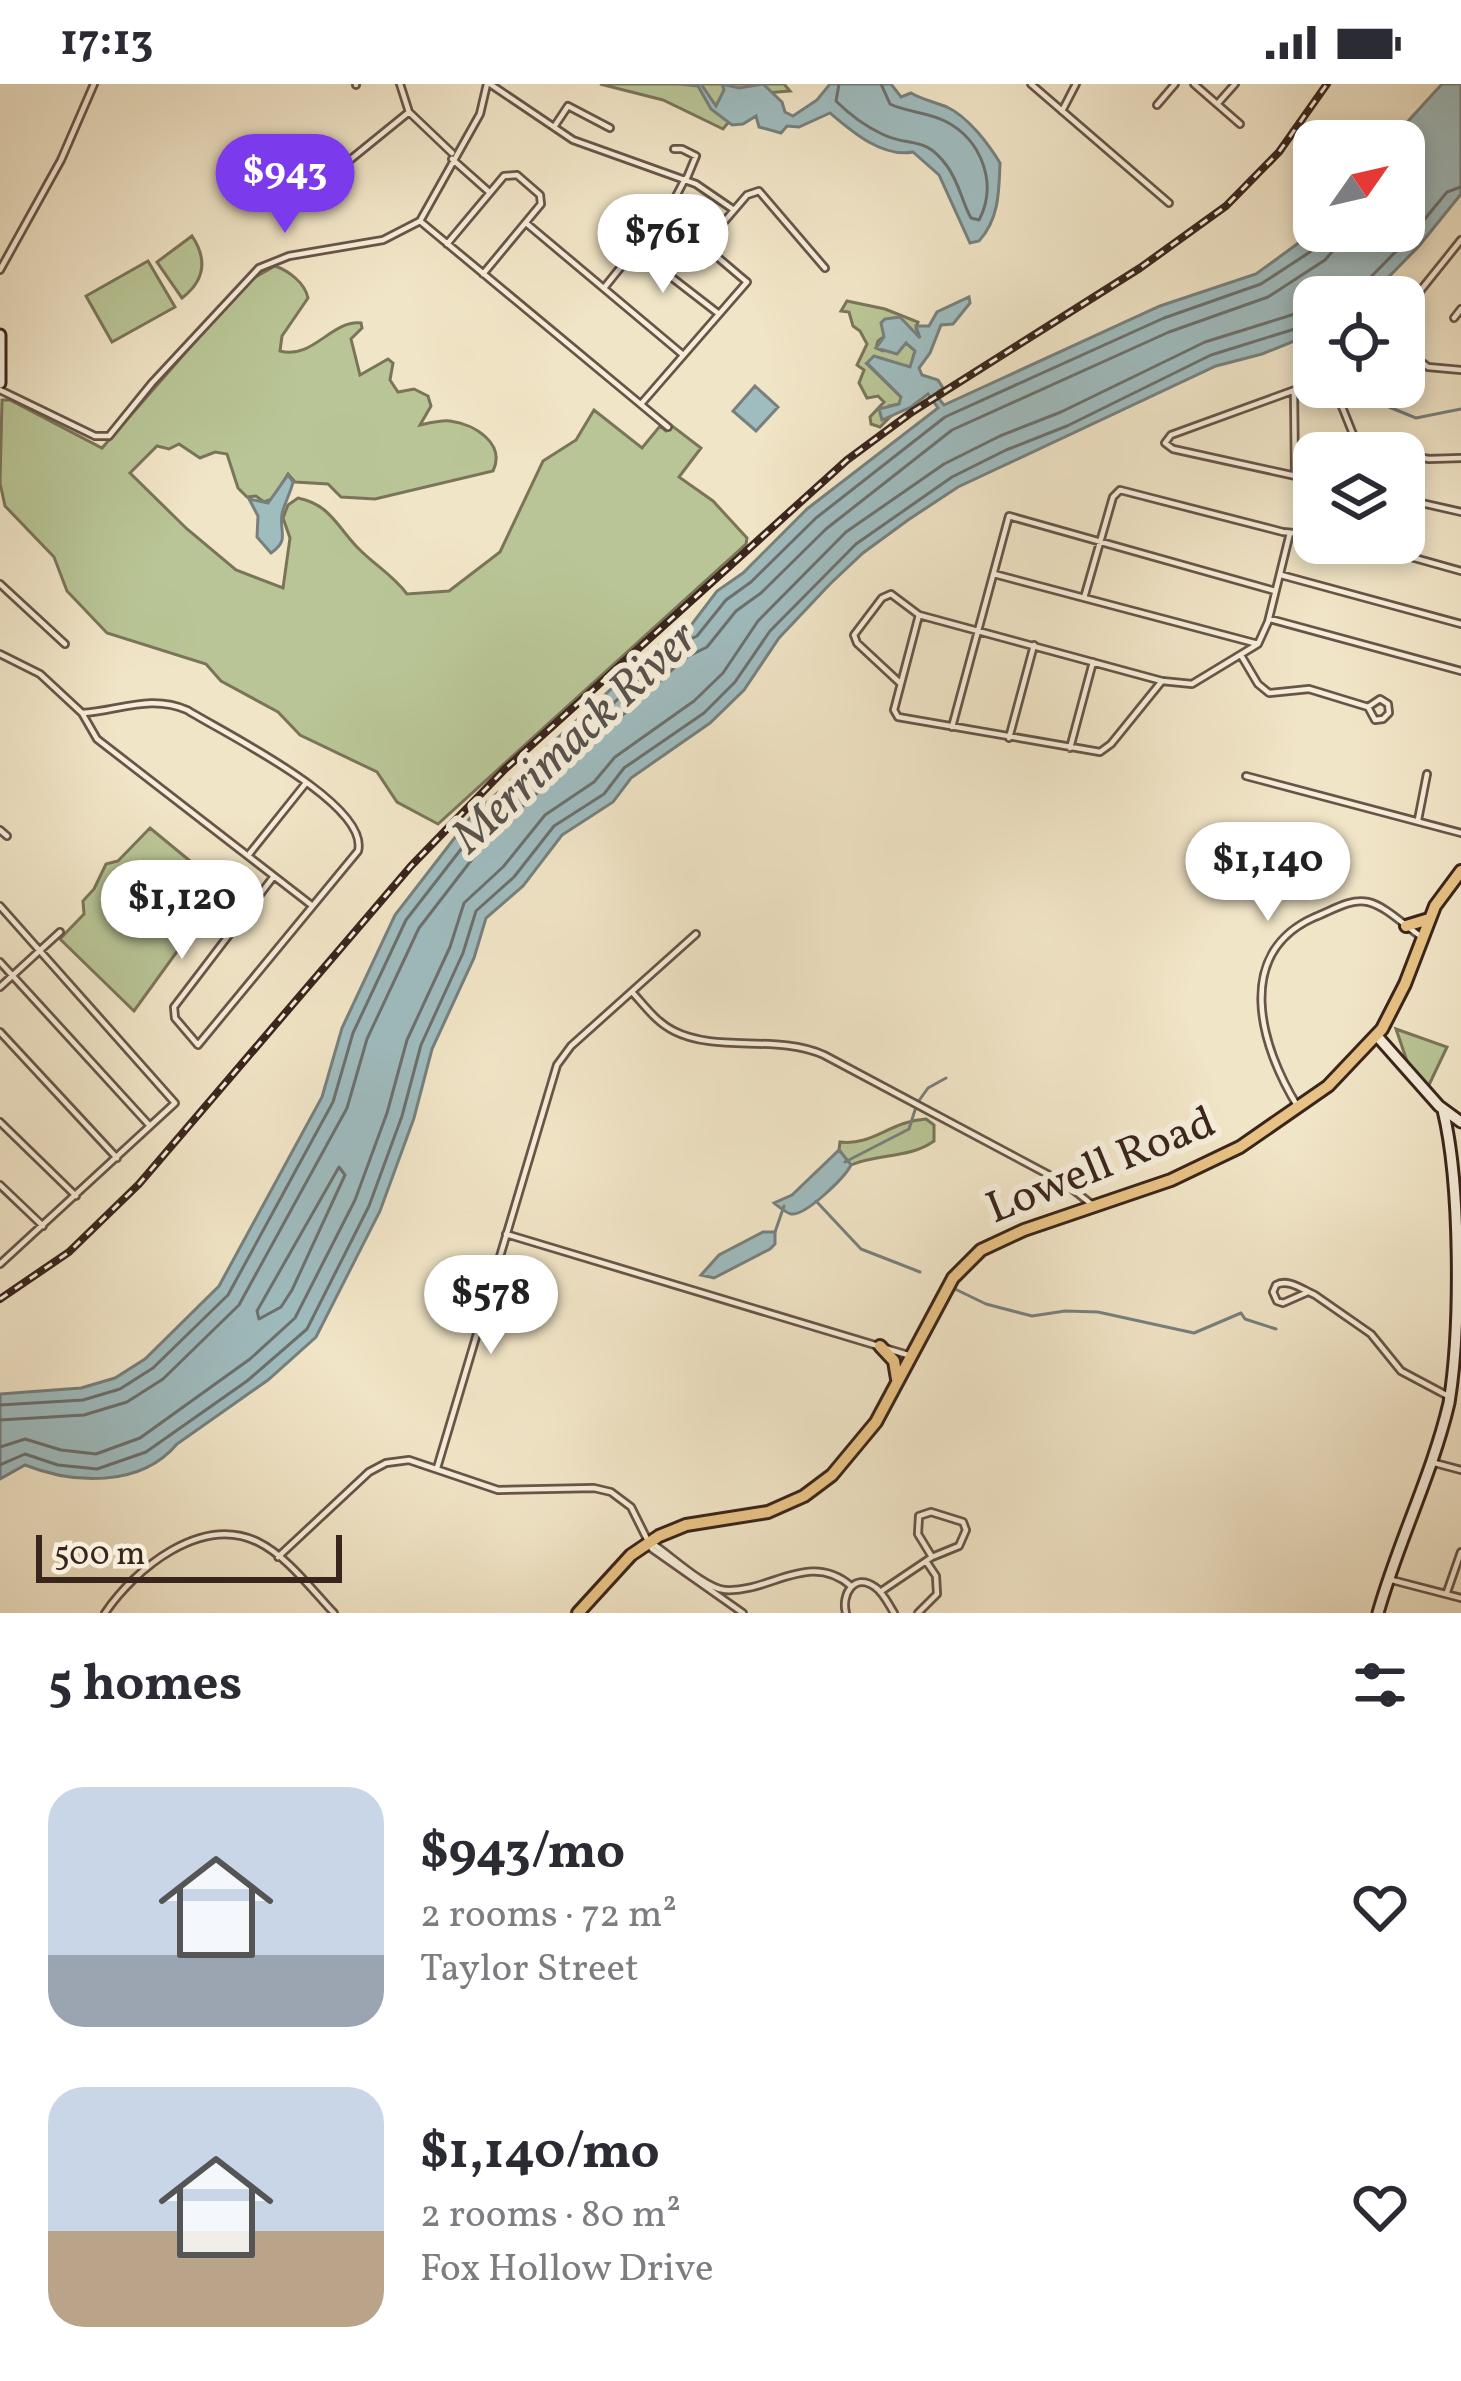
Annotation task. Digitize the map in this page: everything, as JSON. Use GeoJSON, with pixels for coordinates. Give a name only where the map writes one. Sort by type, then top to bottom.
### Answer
{"type":"FeatureCollection","features":[{"type":"Feature","properties":{"kind":"main road","name":"Lowell Road"},"geometry":{"type":"LineString","coordinates":[[578,1613],[618,1567],[648,1542],[686,1525],[769,1512],[804,1496],[854,1453],[896,1386],[946,1288],[973,1257],[1002,1238],[1080,1204],[1097,1205],[1154,1188],[1234,1150],[1342,1073],[1377,1036],[1400,996],[1429,919],[1461,871]]}},
{"type":"Feature","properties":{"kind":"main road"},"geometry":{"type":"LineString","coordinates":[[1406,926],[1429,919]]}},
{"type":"Feature","properties":{"kind":"main road"},"geometry":{"type":"LineString","coordinates":[[880,1346],[894,1361],[896,1386]]}},
{"type":"Feature","properties":{"kind":"street"},"geometry":{"type":"LineString","coordinates":[[0,270],[64,155],[94,84]]}},
{"type":"Feature","properties":{"kind":"street"},"geometry":{"type":"LineString","coordinates":[[400,84],[409,112],[490,193]]}},
{"type":"Feature","properties":{"kind":"street"},"geometry":{"type":"LineString","coordinates":[[0,335],[0,386],[105,438],[259,268],[289,256],[383,240],[420,221],[480,114],[489,84],[586,146],[685,180],[734,210]]}},
{"type":"Feature","properties":{"kind":"street"},"geometry":{"type":"LineString","coordinates":[[1031,84],[1169,203]]}},
{"type":"Feature","properties":{"kind":"street"},"geometry":{"type":"LineString","coordinates":[[1062,111],[1076,84]]}},
{"type":"Feature","properties":{"kind":"street"},"geometry":{"type":"LineString","coordinates":[[1157,105],[1174,84]]}},
{"type":"Feature","properties":{"kind":"street"},"geometry":{"type":"LineString","coordinates":[[1194,84],[1240,124]]}},
{"type":"Feature","properties":{"kind":"street"},"geometry":{"type":"LineString","coordinates":[[1217,104],[1234,84]]}},
{"type":"Feature","properties":{"kind":"street"},"geometry":{"type":"LineString","coordinates":[[554,127],[568,106],[610,128]]}},
{"type":"Feature","properties":{"kind":"street"},"geometry":{"type":"LineString","coordinates":[[324,182],[409,112]]}},
{"type":"Feature","properties":{"kind":"street"},"geometry":{"type":"LineString","coordinates":[[604,289],[685,180],[696,156],[674,149]]}},
{"type":"Feature","properties":{"kind":"street"},"geometry":{"type":"LineString","coordinates":[[447,244],[512,173],[542,200],[483,274]]}},
{"type":"Feature","properties":{"kind":"street"},"geometry":{"type":"LineString","coordinates":[[704,246],[755,190],[763,193],[825,268]]}},
{"type":"Feature","properties":{"kind":"street"},"geometry":{"type":"LineString","coordinates":[[617,211],[628,208],[661,218],[747,282],[640,404]]}},
{"type":"Feature","properties":{"kind":"street"},"geometry":{"type":"LineString","coordinates":[[420,221],[668,427]]}},
{"type":"Feature","properties":{"kind":"street"},"geometry":{"type":"LineString","coordinates":[[526,223],[683,355]]}},
{"type":"Feature","properties":{"kind":"street"},"geometry":{"type":"LineString","coordinates":[[1425,285],[1461,240]]}},
{"type":"Feature","properties":{"kind":"street"},"geometry":{"type":"LineString","coordinates":[[641,243],[657,266],[719,314]]}},
{"type":"Feature","properties":{"kind":"street"},"geometry":{"type":"LineString","coordinates":[[1454,318],[1461,309]]}},
{"type":"Feature","properties":{"kind":"street"},"geometry":{"type":"LineString","coordinates":[[1425,366],[1461,370]]}},
{"type":"Feature","properties":{"kind":"street"},"geometry":{"type":"LineString","coordinates":[[1293,391],[1171,435],[1166,443],[1172,449],[1293,476]]}},
{"type":"Feature","properties":{"kind":"street"},"geometry":{"type":"LineString","coordinates":[[1425,458],[1461,458]]}},
{"type":"Feature","properties":{"kind":"street"},"geometry":{"type":"LineString","coordinates":[[1084,598],[1120,490],[1293,533]]}},
{"type":"Feature","properties":{"kind":"street"},"geometry":{"type":"LineString","coordinates":[[1425,504],[1461,512]]}},
{"type":"Feature","properties":{"kind":"street"},"geometry":{"type":"LineString","coordinates":[[952,727],[1010,516],[1275,591]]}},
{"type":"Feature","properties":{"kind":"street"},"geometry":{"type":"LineString","coordinates":[[900,683],[857,643],[855,630],[886,595],[895,596],[919,615],[1162,681],[1192,684],[1258,644],[1290,533]]}},
{"type":"Feature","properties":{"kind":"street"},"geometry":{"type":"LineString","coordinates":[[1425,561],[1461,571]]}},
{"type":"Feature","properties":{"kind":"street"},"geometry":{"type":"LineString","coordinates":[[994,574],[1258,644]]}},
{"type":"Feature","properties":{"kind":"street"},"geometry":{"type":"LineString","coordinates":[[1280,575],[1461,624]]}},
{"type":"Feature","properties":{"kind":"street"},"geometry":{"type":"LineString","coordinates":[[0,584],[65,644]]}},
{"type":"Feature","properties":{"kind":"street"},"geometry":{"type":"LineString","coordinates":[[919,615],[895,714],[1009,738],[1104,750],[1162,681]]}},
{"type":"Feature","properties":{"kind":"street"},"geometry":{"type":"LineString","coordinates":[[1268,619],[1461,671]]}},
{"type":"Feature","properties":{"kind":"street"},"geometry":{"type":"LineString","coordinates":[[1009,738],[1034,646]]}},
{"type":"Feature","properties":{"kind":"street"},"geometry":{"type":"LineString","coordinates":[[0,654],[40,674],[82,713],[97,739],[311,905]]}},
{"type":"Feature","properties":{"kind":"street"},"geometry":{"type":"LineString","coordinates":[[1242,656],[1269,693],[1312,690],[1368,707]]}},
{"type":"Feature","properties":{"kind":"street"},"geometry":{"type":"LineString","coordinates":[[1070,748],[1094,662]]}},
{"type":"Feature","properties":{"kind":"street"},"geometry":{"type":"LineString","coordinates":[[82,713],[145,703],[178,706],[338,804],[358,836],[358,851],[198,1046],[175,1018],[174,1007],[274,876]]}},
{"type":"Feature","properties":{"kind":"street"},"geometry":{"type":"LineString","coordinates":[[1418,820],[1427,775]]}},
{"type":"Feature","properties":{"kind":"street"},"geometry":{"type":"LineString","coordinates":[[1246,776],[1461,832]]}},
{"type":"Feature","properties":{"kind":"street"},"geometry":{"type":"LineString","coordinates":[[249,854],[306,783]]}},
{"type":"Feature","properties":{"kind":"street"},"geometry":{"type":"LineString","coordinates":[[0,830],[7,836]]}},
{"type":"Feature","properties":{"kind":"street"},"geometry":{"type":"LineString","coordinates":[[1300,1106],[1274,1059],[1261,998],[1263,970],[1272,949],[1305,922],[1358,901],[1376,905],[1422,938]]}},
{"type":"Feature","properties":{"kind":"street"},"geometry":{"type":"LineString","coordinates":[[0,906],[175,1102],[0,1264]]}},
{"type":"Feature","properties":{"kind":"street"},"geometry":{"type":"LineString","coordinates":[[0,987],[60,932]]}},
{"type":"Feature","properties":{"kind":"street"},"geometry":{"type":"LineString","coordinates":[[436,1468],[559,1061],[696,934]]}},
{"type":"Feature","properties":{"kind":"street"},"geometry":{"type":"LineString","coordinates":[[0,962],[151,1127]]}},
{"type":"Feature","properties":{"kind":"street"},"geometry":{"type":"LineString","coordinates":[[632,992],[659,1021],[683,1035],[813,1050],[1066,1184],[1080,1204]]}},
{"type":"Feature","properties":{"kind":"street"},"geometry":{"type":"LineString","coordinates":[[0,1031],[117,1158]]}},
{"type":"Feature","properties":{"kind":"street"},"geometry":{"type":"LineString","coordinates":[[1377,1036],[1443,1110],[1461,1122]]}},
{"type":"Feature","properties":{"kind":"street"},"geometry":{"type":"LineString","coordinates":[[1378,1613],[1430,1462],[1460,1351],[1452,1160],[1443,1110]]}},
{"type":"Feature","properties":{"kind":"street"},"geometry":{"type":"LineString","coordinates":[[0,1122],[76,1196]]}},
{"type":"Feature","properties":{"kind":"street"},"geometry":{"type":"LineString","coordinates":[[0,1184],[43,1226]]}},
{"type":"Feature","properties":{"kind":"street"},"geometry":{"type":"LineString","coordinates":[[506,1234],[911,1357]]}},
{"type":"Feature","properties":{"kind":"street"},"geometry":{"type":"LineString","coordinates":[[0,1247],[10,1256]]}},
{"type":"Feature","properties":{"kind":"street"},"geometry":{"type":"LineString","coordinates":[[1308,1292],[1283,1303],[1273,1292],[1282,1282],[1308,1292],[1371,1334],[1393,1365],[1450,1397]]}},
{"type":"Feature","properties":{"kind":"street"},"geometry":{"type":"LineString","coordinates":[[278,1556],[377,1467],[404,1460],[499,1490],[594,1488],[611,1492],[631,1507],[657,1553],[742,1613]]}},
{"type":"Feature","properties":{"kind":"street"},"geometry":{"type":"LineString","coordinates":[[1430,1462],[1461,1470]]}},
{"type":"Feature","properties":{"kind":"street"},"geometry":{"type":"LineString","coordinates":[[880,1592],[929,1559],[958,1546],[966,1530],[964,1522],[931,1512],[919,1516],[918,1534],[929,1559],[936,1576],[937,1594],[918,1613]]}},
{"type":"Feature","properties":{"kind":"street"},"geometry":{"type":"LineString","coordinates":[[105,1613],[153,1564],[203,1537],[222,1534],[249,1538],[278,1556],[334,1613]]}},
{"type":"Feature","properties":{"kind":"street"},"geometry":{"type":"LineString","coordinates":[[648,1542],[711,1585],[726,1590],[810,1570],[851,1586],[866,1583],[880,1592],[894,1613]]}},
{"type":"Feature","properties":{"kind":"street"},"geometry":{"type":"LineString","coordinates":[[1446,1594],[1461,1552]]}},
{"type":"Feature","properties":{"kind":"street"},"geometry":{"type":"LineString","coordinates":[[1388,1579],[1461,1598]]}},
{"type":"Feature","properties":{"kind":"street"},"geometry":{"type":"LineString","coordinates":[[846,1613],[843,1599],[851,1586]]}},
{"type":"Feature","properties":{"kind":"street"},"geometry":{"type":"LineString","coordinates":[[721,1597],[726,1590]]}},
{"type":"Feature","properties":{"kind":"green space"},"geometry":{"type":"Polygon","coordinates":[[[600,84],[784,84],[790,91],[752,94],[723,129],[663,100],[600,84]]]}},
{"type":"Feature","properties":{"kind":"green space"},"geometry":{"type":"Polygon","coordinates":[[[192,236],[201,270],[182,298],[157,262],[192,236]]]}},
{"type":"Feature","properties":{"kind":"green space"},"geometry":{"type":"Polygon","coordinates":[[[148,261],[175,307],[112,342],[86,296],[148,261]]]}},
{"type":"Feature","properties":{"kind":"green space"},"geometry":{"type":"Polygon","coordinates":[[[275,266],[296,278],[308,298],[282,336],[280,351],[302,350],[340,327],[361,323],[351,339],[360,375],[388,359],[393,363],[390,380],[398,392],[414,389],[428,396],[431,406],[420,425],[446,421],[469,426],[492,444],[496,461],[493,471],[375,499],[341,497],[328,484],[295,482],[288,474],[272,499],[264,502],[247,497],[238,488],[227,454],[215,452],[200,458],[179,444],[169,449],[157,446],[130,473],[236,570],[283,588],[290,538],[283,518],[288,505],[298,498],[325,511],[407,594],[449,591],[500,552],[543,461],[576,440],[594,410],[642,448],[660,426],[666,431],[671,425],[701,448],[679,477],[713,501],[747,538],[746,544],[438,824],[397,802],[377,772],[300,735],[278,712],[221,681],[206,664],[107,633],[67,591],[54,557],[5,506],[0,483],[2,400],[102,448],[248,281],[275,266]]]}},
{"type":"Feature","properties":{"kind":"green space"},"geometry":{"type":"Polygon","coordinates":[[[847,301],[918,322],[920,339],[911,330],[882,323],[885,336],[876,348],[883,351],[906,343],[915,351],[911,367],[881,361],[867,364],[901,397],[900,404],[889,406],[886,420],[892,415],[880,427],[871,424],[870,417],[884,402],[878,396],[867,398],[859,383],[864,370],[857,365],[867,344],[849,312],[841,311],[847,301]]]}},
{"type":"Feature","properties":{"kind":"green space"},"geometry":{"type":"Polygon","coordinates":[[[150,828],[223,888],[134,1011],[60,939],[84,914],[83,901],[106,864],[118,861],[150,828]]]}},
{"type":"Feature","properties":{"kind":"green space"},"geometry":{"type":"Polygon","coordinates":[[[1396,1029],[1447,1047],[1428,1087],[1408,1064],[1396,1029]]]}},
{"type":"Feature","properties":{"kind":"green space"},"geometry":{"type":"Polygon","coordinates":[[[926,1119],[934,1125],[934,1141],[914,1151],[851,1165],[839,1150],[840,1142],[862,1140],[926,1119]]]}},
{"type":"Feature","properties":{"kind":"water"},"geometry":{"type":"Polygon","coordinates":[[[679,84],[701,84],[716,106],[722,84],[739,88],[763,84],[793,116],[830,84],[891,84],[901,97],[911,93],[947,107],[977,131],[1000,163],[991,224],[979,241],[970,243],[939,175],[913,152],[879,147],[830,113],[799,127],[787,126],[781,133],[759,127],[756,116],[732,125],[711,109],[698,86],[679,84]]]}},
{"type":"Feature","properties":{"kind":"water"},"geometry":{"type":"Polygon","coordinates":[[[1442,84],[1461,84],[1461,194],[1425,239],[1425,120],[1409,120],[1442,84]]]}},
{"type":"Feature","properties":{"kind":"water","name":"Merrimack River"},"geometry":{"type":"Polygon","coordinates":[[[1293,247],[1293,252],[1413,252],[1390,276],[1293,276],[1293,341],[1216,366],[958,487],[863,553],[779,638],[744,690],[710,723],[631,778],[613,802],[562,835],[523,886],[486,918],[474,958],[432,1049],[414,1118],[380,1211],[316,1337],[268,1380],[144,1469],[84,1478],[25,1465],[0,1479],[0,1394],[81,1388],[115,1378],[145,1359],[219,1286],[322,1097],[342,1028],[395,915],[470,818],[668,637],[689,628],[717,591],[743,573],[807,509],[938,408],[928,394],[882,420],[879,409],[899,404],[901,397],[867,363],[874,356],[910,367],[915,351],[906,343],[897,354],[876,348],[884,337],[881,323],[885,319],[900,317],[920,338],[916,326],[929,326],[937,312],[969,297],[970,303],[953,324],[941,325],[919,368],[922,375],[938,380],[943,388],[935,394],[944,405],[1160,306],[1256,274],[1293,247]]]}},
{"type":"Feature","properties":{"kind":"water"},"geometry":{"type":"Polygon","coordinates":[[[755,386],[778,407],[756,431],[733,411],[755,386]]]}},
{"type":"Feature","properties":{"kind":"water"},"geometry":{"type":"Polygon","coordinates":[[[288,475],[293,482],[282,514],[282,540],[271,553],[257,537],[258,516],[249,499],[268,503],[288,475]]]}},
{"type":"Feature","properties":{"kind":"water"},"geometry":{"type":"Polygon","coordinates":[[[839,1150],[851,1165],[815,1203],[791,1214],[774,1203],[792,1195],[839,1150]]]}},
{"type":"Feature","properties":{"kind":"water"},"geometry":{"type":"Polygon","coordinates":[[[763,1232],[775,1232],[770,1249],[714,1278],[701,1275],[719,1255],[763,1232]]]}},
{"type":"Feature","properties":{"kind":"waterway"},"geometry":{"type":"LineString","coordinates":[[1391,408],[1416,418],[1461,409]]}},
{"type":"Feature","properties":{"kind":"waterway"},"geometry":{"type":"LineString","coordinates":[[918,1102],[928,1088],[946,1078]]}},
{"type":"Feature","properties":{"kind":"waterway"},"geometry":{"type":"LineString","coordinates":[[845,1162],[909,1129],[915,1110]]}},
{"type":"Feature","properties":{"kind":"waterway"},"geometry":{"type":"LineString","coordinates":[[816,1201],[861,1249],[920,1272]]}},
{"type":"Feature","properties":{"kind":"waterway"},"geometry":{"type":"LineString","coordinates":[[775,1232],[784,1206]]}},
{"type":"Feature","properties":{"kind":"waterway"},"geometry":{"type":"LineString","coordinates":[[955,1289],[986,1304],[1032,1316],[1098,1312],[1194,1333],[1241,1313],[1245,1319],[1276,1329]]}},
{"type":"Feature","properties":{"kind":"railway"},"geometry":{"type":"LineString","coordinates":[[0,1299],[69,1252],[139,1184],[411,866],[505,769],[847,460],[912,412],[1140,268],[1226,206],[1279,152],[1327,84]]}}]}
